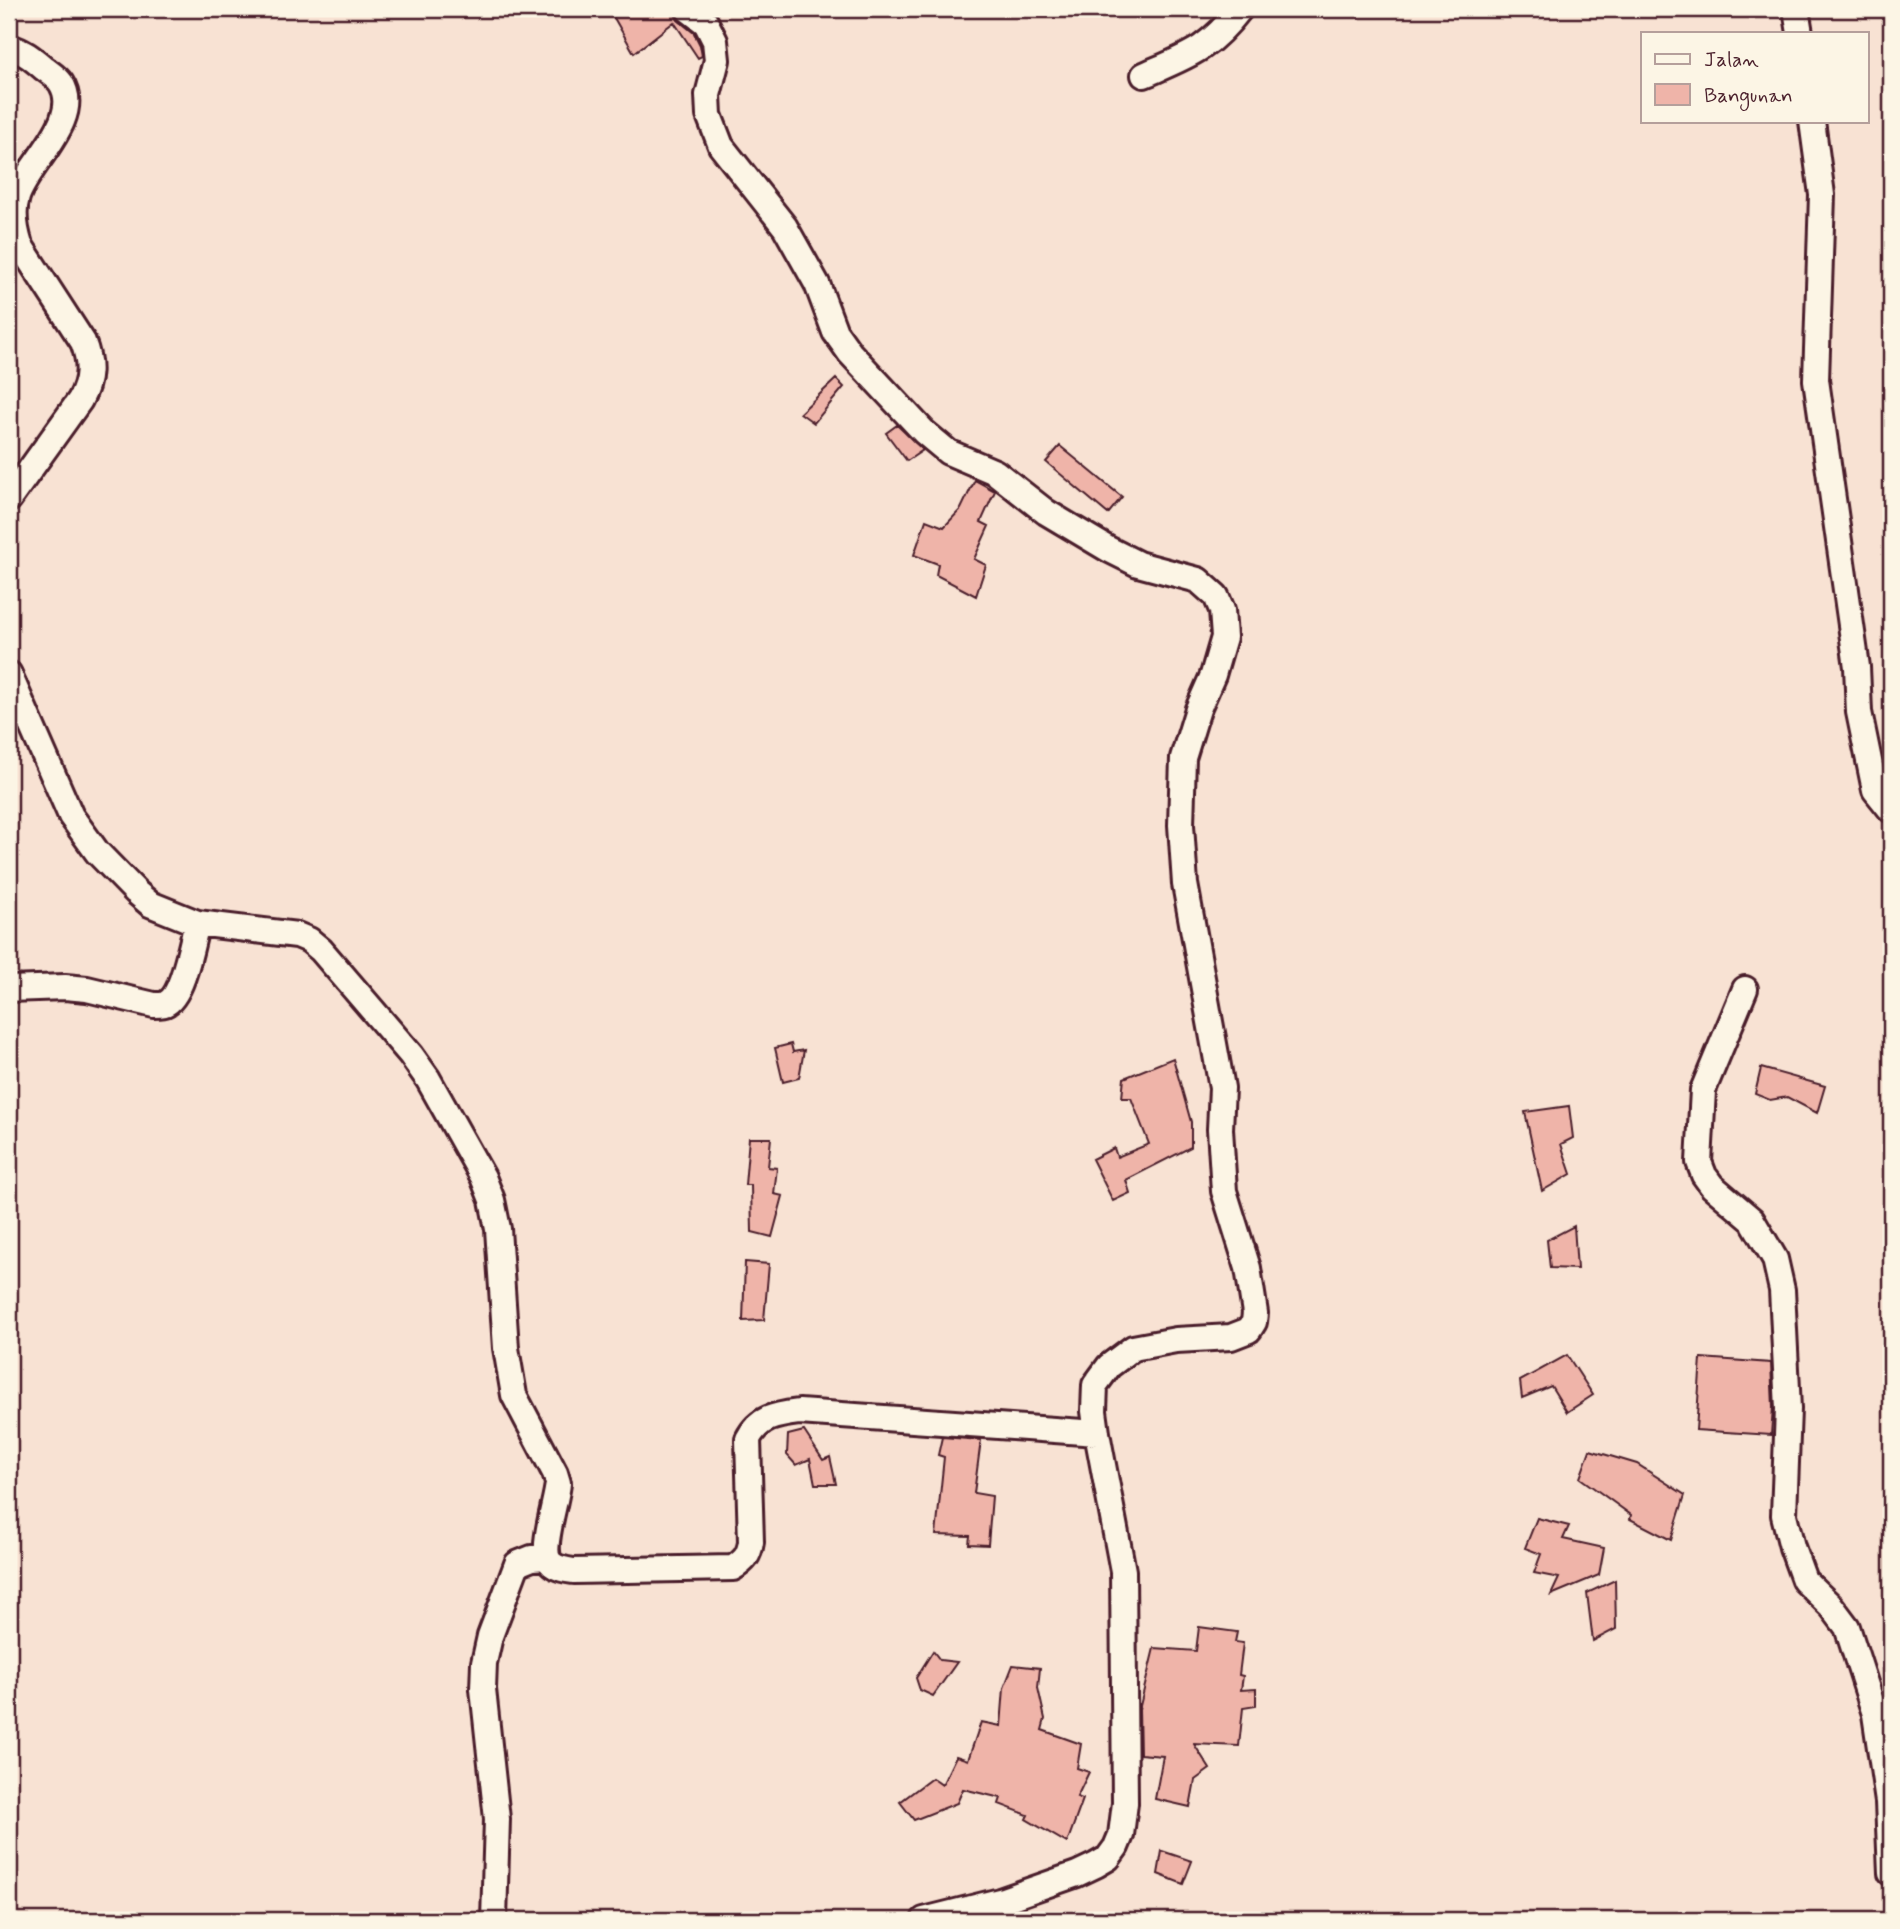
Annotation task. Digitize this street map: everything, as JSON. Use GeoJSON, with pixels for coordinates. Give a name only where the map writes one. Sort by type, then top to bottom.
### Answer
{"type":"FeatureCollection","features":[{"type":"Feature","properties":{"kind":"street"},"geometry":{"type":"LineString","coordinates":[[688,9],[706,23],[715,41],[717,60],[708,95],[709,115],[721,146],[785,226],[817,284],[835,332],[850,353],[924,432],[948,452],[995,472],[1046,512],[1108,549],[1138,564],[1198,580],[1216,596],[1222,610],[1224,637],[1183,758],[1181,825],[1185,884],[1222,1088],[1220,1129],[1224,1191],[1248,1268],[1254,1322],[1249,1330],[1231,1337],[1176,1340],[1133,1348],[1109,1366],[1095,1385],[1097,1433],[1123,1571],[1125,1803],[1121,1835],[1108,1858],[1077,1874],[1000,1901],[925,1920]]}},
{"type":"Feature","properties":{"kind":"street"},"geometry":{"type":"LineString","coordinates":[[1144,75],[1191,55],[1210,43],[1240,9]]}},
{"type":"Feature","properties":{"kind":"street"},"geometry":{"type":"LineString","coordinates":[[1796,9],[1800,32]]}},
{"type":"Feature","properties":{"kind":"street"},"geometry":{"type":"LineString","coordinates":[[9,47],[22,50],[60,81],[65,92],[67,104],[64,121],[17,196],[14,211],[15,230],[20,245],[83,342],[90,372],[87,388],[80,400],[9,499]]}},
{"type":"Feature","properties":{"kind":"street"},"geometry":{"type":"LineString","coordinates":[[1812,122],[1822,195],[1816,380],[1857,667],[1859,712],[1875,790],[1891,810]]}},
{"type":"Feature","properties":{"kind":"street"},"geometry":{"type":"LineString","coordinates":[[9,674],[71,816],[85,837],[136,892],[150,904],[197,923],[297,935],[309,940],[321,950],[411,1055],[428,1079],[483,1177],[492,1200],[498,1229],[506,1349],[514,1395],[558,1483],[546,1546],[547,1557],[552,1565],[574,1571],[733,1568],[743,1562],[749,1554],[751,1542],[748,1438],[754,1426],[779,1414],[799,1412],[1097,1433]]}},
{"type":"Feature","properties":{"kind":"street"},"geometry":{"type":"LineString","coordinates":[[9,989],[76,988],[154,1005],[164,1004],[172,999],[181,982],[197,923]]}},
{"type":"Feature","properties":{"kind":"street"},"geometry":{"type":"LineString","coordinates":[[1745,989],[1703,1090],[1699,1162],[1712,1186],[1752,1220],[1775,1259],[1782,1290],[1787,1382],[1784,1515],[1804,1580],[1832,1607],[1847,1627],[1875,1714],[1888,1802],[1891,1873]]}},
{"type":"Feature","properties":{"kind":"street"},"geometry":{"type":"LineString","coordinates":[[494,1920],[497,1819],[483,1689],[484,1663],[490,1636],[517,1564],[532,1558],[547,1557]]}},
{"type":"Feature","properties":{"kind":"building"},"geometry":{"type":"Polygon","coordinates":[[[609,9],[673,9],[678,20],[694,33],[702,56],[698,58],[674,22],[634,53],[609,9]]]}},
{"type":"Feature","properties":{"kind":"building"},"geometry":{"type":"Polygon","coordinates":[[[836,379],[844,387],[814,423],[800,413],[836,379]]]}},
{"type":"Feature","properties":{"kind":"building"},"geometry":{"type":"Polygon","coordinates":[[[897,425],[923,450],[907,461],[886,433],[897,425]]]}},
{"type":"Feature","properties":{"kind":"building"},"geometry":{"type":"Polygon","coordinates":[[[1060,446],[1122,497],[1108,514],[1046,462],[1060,446]]]}},
{"type":"Feature","properties":{"kind":"building"},"geometry":{"type":"Polygon","coordinates":[[[975,480],[995,491],[981,522],[989,526],[974,559],[986,565],[976,596],[936,575],[938,564],[914,555],[926,520],[944,527],[961,509],[975,480]]]}},
{"type":"Feature","properties":{"kind":"building"},"geometry":{"type":"Polygon","coordinates":[[[791,1044],[793,1052],[804,1050],[799,1078],[783,1082],[775,1048],[791,1044]]]}},
{"type":"Feature","properties":{"kind":"building"},"geometry":{"type":"Polygon","coordinates":[[[1173,1058],[1191,1122],[1191,1147],[1126,1180],[1130,1193],[1113,1201],[1092,1159],[1114,1148],[1117,1157],[1149,1144],[1131,1098],[1122,1098],[1124,1078],[1173,1058]]]}},
{"type":"Feature","properties":{"kind":"building"},"geometry":{"type":"Polygon","coordinates":[[[1761,1068],[1825,1086],[1817,1113],[1787,1097],[1770,1100],[1755,1094],[1761,1068]]]}},
{"type":"Feature","properties":{"kind":"building"},"geometry":{"type":"Polygon","coordinates":[[[1569,1106],[1573,1138],[1561,1144],[1571,1174],[1542,1191],[1525,1112],[1569,1106]]]}},
{"type":"Feature","properties":{"kind":"building"},"geometry":{"type":"Polygon","coordinates":[[[749,1138],[771,1138],[768,1167],[777,1168],[774,1194],[783,1196],[772,1237],[752,1232],[751,1185],[745,1185],[749,1138]]]}},
{"type":"Feature","properties":{"kind":"building"},"geometry":{"type":"Polygon","coordinates":[[[1574,1226],[1577,1269],[1550,1268],[1547,1240],[1574,1226]]]}},
{"type":"Feature","properties":{"kind":"building"},"geometry":{"type":"Polygon","coordinates":[[[745,1262],[769,1264],[764,1320],[743,1321],[745,1262]]]}},
{"type":"Feature","properties":{"kind":"building"},"geometry":{"type":"Polygon","coordinates":[[[1567,1355],[1593,1395],[1567,1412],[1551,1386],[1522,1398],[1520,1381],[1567,1355]]]}},
{"type":"Feature","properties":{"kind":"building"},"geometry":{"type":"Polygon","coordinates":[[[1701,1358],[1771,1363],[1771,1435],[1696,1430],[1701,1358]]]}},
{"type":"Feature","properties":{"kind":"building"},"geometry":{"type":"Polygon","coordinates":[[[804,1431],[823,1460],[830,1457],[836,1484],[815,1484],[810,1459],[796,1465],[787,1455],[788,1435],[804,1431]]]}},
{"type":"Feature","properties":{"kind":"building"},"geometry":{"type":"Polygon","coordinates":[[[942,1437],[981,1440],[974,1493],[992,1496],[988,1545],[969,1544],[970,1536],[936,1535],[944,1457],[938,1455],[942,1437]]]}},
{"type":"Feature","properties":{"kind":"building"},"geometry":{"type":"Polygon","coordinates":[[[1590,1450],[1637,1464],[1685,1495],[1671,1540],[1630,1519],[1631,1515],[1580,1478],[1590,1450]]]}},
{"type":"Feature","properties":{"kind":"building"},"geometry":{"type":"Polygon","coordinates":[[[1537,1518],[1569,1526],[1563,1539],[1604,1548],[1599,1575],[1551,1595],[1559,1578],[1534,1573],[1541,1554],[1525,1548],[1537,1518]]]}},
{"type":"Feature","properties":{"kind":"building"},"geometry":{"type":"Polygon","coordinates":[[[1615,1580],[1616,1629],[1593,1641],[1587,1593],[1615,1580]]]}},
{"type":"Feature","properties":{"kind":"building"},"geometry":{"type":"Polygon","coordinates":[[[1199,1627],[1237,1632],[1235,1642],[1243,1643],[1239,1675],[1243,1676],[1241,1690],[1256,1689],[1256,1706],[1243,1708],[1239,1746],[1194,1744],[1210,1769],[1195,1780],[1190,1807],[1155,1799],[1163,1756],[1140,1754],[1139,1710],[1154,1648],[1196,1651],[1199,1627]]]}},
{"type":"Feature","properties":{"kind":"building"},"geometry":{"type":"Polygon","coordinates":[[[933,1651],[940,1660],[957,1662],[933,1696],[920,1690],[916,1678],[933,1651]]]}},
{"type":"Feature","properties":{"kind":"building"},"geometry":{"type":"Polygon","coordinates":[[[1013,1665],[1040,1668],[1038,1688],[1045,1719],[1042,1730],[1081,1744],[1077,1768],[1089,1772],[1077,1797],[1083,1799],[1067,1843],[1026,1819],[1028,1815],[999,1804],[1001,1798],[963,1789],[957,1803],[914,1820],[900,1802],[932,1778],[942,1785],[956,1756],[968,1760],[981,1722],[1001,1726],[1004,1688],[1013,1665]]]}},
{"type":"Feature","properties":{"kind":"building"},"geometry":{"type":"Polygon","coordinates":[[[1162,1851],[1192,1861],[1183,1884],[1158,1874],[1162,1851]]]}}]}
